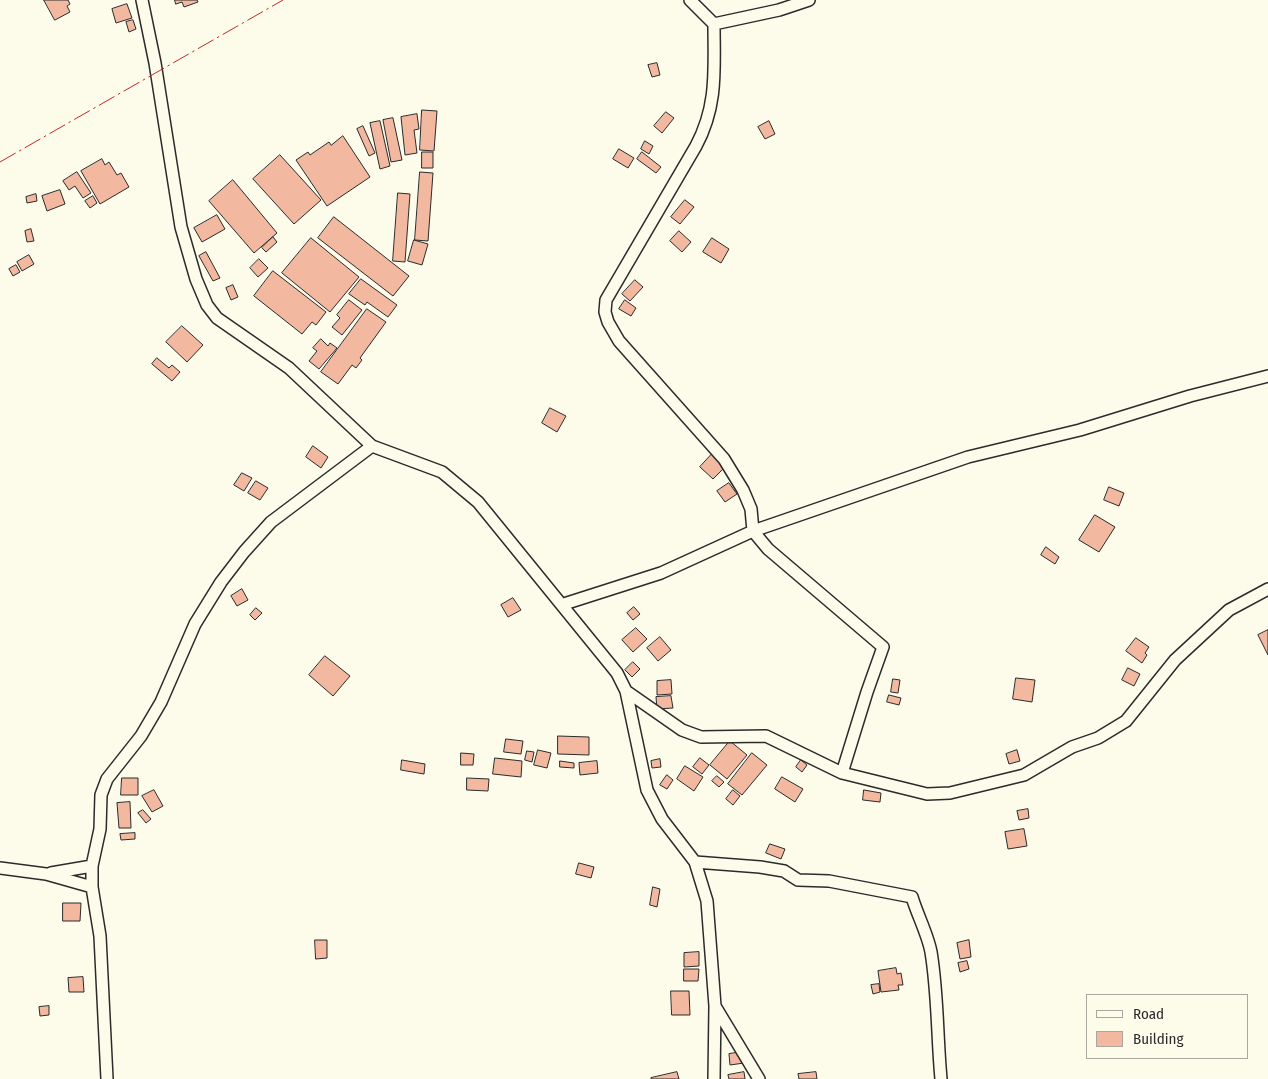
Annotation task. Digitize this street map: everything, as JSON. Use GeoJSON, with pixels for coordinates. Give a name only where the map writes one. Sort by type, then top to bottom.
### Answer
{"type":"FeatureCollection","features":[{"type":"Feature","properties":{"kind":"street"},"geometry":{"type":"LineString","coordinates":[[142,0],[155,62],[181,227],[196,279],[207,305],[228,328],[289,368],[372,446],[442,472],[478,502],[564,604],[617,673],[626,691],[647,790],[662,819],[695,862],[707,901],[715,1006],[714,1079]]}},
{"type":"Feature","properties":{"kind":"street"},"geometry":{"type":"LineString","coordinates":[[690,0],[714,24],[714,96],[706,128],[606,300],[605,312],[619,341],[724,459],[744,490],[751,509],[754,531],[768,549],[796,575],[884,648],[867,692],[842,773]]}},
{"type":"Feature","properties":{"kind":"street"},"geometry":{"type":"LineString","coordinates":[[714,24],[779,10],[809,0]]}},
{"type":"Feature","properties":{"kind":"street"},"geometry":{"type":"LineString","coordinates":[[564,604],[661,573],[754,531],[968,458],[1080,430],[1190,396],[1268,376]]}},
{"type":"Feature","properties":{"kind":"street"},"geometry":{"type":"LineString","coordinates":[[107,1079],[100,936],[92,887],[92,866],[100,829],[101,795],[106,779],[141,736],[161,702],[195,624],[221,582],[271,522],[372,446]]}},
{"type":"Feature","properties":{"kind":"street"},"geometry":{"type":"LineString","coordinates":[[626,691],[682,730],[701,737],[766,736],[842,773],[928,794],[950,793],[1024,775],[1072,747],[1098,738],[1126,722],[1175,660],[1228,610],[1268,589]]}},
{"type":"Feature","properties":{"kind":"street"},"geometry":{"type":"LineString","coordinates":[[695,862],[717,862],[784,871],[798,880],[829,881],[912,896],[931,949],[938,1012],[941,1079]]}},
{"type":"Feature","properties":{"kind":"street"},"geometry":{"type":"LineString","coordinates":[[46,874],[92,866]]}},
{"type":"Feature","properties":{"kind":"street"},"geometry":{"type":"LineString","coordinates":[[0,868],[46,874],[92,887]]}},
{"type":"Feature","properties":{"kind":"street"},"geometry":{"type":"LineString","coordinates":[[715,1006],[759,1079]]}},
{"type":"Feature","properties":{"kind":"building"},"geometry":{"type":"Polygon","coordinates":[[[44,0],[68,0],[70,4],[67,6],[70,12],[55,20],[44,0]]]}},
{"type":"Feature","properties":{"kind":"building"},"geometry":{"type":"Polygon","coordinates":[[[175,0],[197,0],[198,2],[184,7],[182,2],[176,4],[175,0]]]}},
{"type":"Feature","properties":{"kind":"building"},"geometry":{"type":"Polygon","coordinates":[[[127,4],[132,18],[116,23],[112,9],[127,4]]]}},
{"type":"Feature","properties":{"kind":"building"},"geometry":{"type":"Polygon","coordinates":[[[133,20],[136,29],[129,32],[126,22],[133,20]]]}},
{"type":"Feature","properties":{"kind":"building"},"geometry":{"type":"Polygon","coordinates":[[[657,63],[660,75],[652,77],[648,65],[657,63]]]}},
{"type":"Feature","properties":{"kind":"building"},"geometry":{"type":"Polygon","coordinates":[[[422,110],[437,111],[434,151],[420,150],[422,110]]]}},
{"type":"Feature","properties":{"kind":"building"},"geometry":{"type":"Polygon","coordinates":[[[666,112],[674,118],[662,133],[654,126],[666,112]]]}},
{"type":"Feature","properties":{"kind":"building"},"geometry":{"type":"Polygon","coordinates":[[[417,114],[419,129],[414,130],[417,153],[405,155],[401,117],[417,114]]]}},
{"type":"Feature","properties":{"kind":"building"},"geometry":{"type":"Polygon","coordinates":[[[393,118],[402,160],[391,162],[383,120],[393,118]]]}},
{"type":"Feature","properties":{"kind":"building"},"geometry":{"type":"Polygon","coordinates":[[[380,121],[390,166],[380,169],[370,123],[380,121]]]}},
{"type":"Feature","properties":{"kind":"building"},"geometry":{"type":"Polygon","coordinates":[[[769,121],[775,134],[765,139],[758,127],[769,121]]]}},
{"type":"Feature","properties":{"kind":"building"},"geometry":{"type":"Polygon","coordinates":[[[363,126],[375,153],[369,156],[357,129],[363,126]]]}},
{"type":"Feature","properties":{"kind":"building"},"geometry":{"type":"Polygon","coordinates":[[[343,136],[370,177],[327,206],[296,160],[308,152],[310,155],[329,142],[331,145],[343,136]]]}},
{"type":"Feature","properties":{"kind":"building"},"geometry":{"type":"Polygon","coordinates":[[[645,141],[653,146],[649,154],[641,149],[645,141]]]}},
{"type":"Feature","properties":{"kind":"building"},"geometry":{"type":"Polygon","coordinates":[[[619,149],[634,158],[628,168],[613,159],[619,149]]]}},
{"type":"Feature","properties":{"kind":"building"},"geometry":{"type":"Polygon","coordinates":[[[422,152],[433,152],[433,168],[422,168],[422,152]]]}},
{"type":"Feature","properties":{"kind":"building"},"geometry":{"type":"Polygon","coordinates":[[[642,152],[661,167],[656,173],[637,159],[642,152]]]}},
{"type":"Feature","properties":{"kind":"building"},"geometry":{"type":"Polygon","coordinates":[[[280,155],[321,200],[294,224],[253,179],[280,155]]]}},
{"type":"Feature","properties":{"kind":"building"},"geometry":{"type":"Polygon","coordinates":[[[102,159],[105,165],[109,162],[117,175],[121,173],[129,187],[100,204],[81,171],[102,159]]]}},
{"type":"Feature","properties":{"kind":"building"},"geometry":{"type":"Polygon","coordinates":[[[77,172],[91,193],[83,198],[75,186],[69,190],[63,181],[77,172]]]}},
{"type":"Feature","properties":{"kind":"building"},"geometry":{"type":"Polygon","coordinates":[[[420,172],[433,173],[428,241],[415,240],[420,172]]]}},
{"type":"Feature","properties":{"kind":"building"},"geometry":{"type":"Polygon","coordinates":[[[233,180],[277,233],[254,253],[209,201],[233,180]]]}},
{"type":"Feature","properties":{"kind":"building"},"geometry":{"type":"Polygon","coordinates":[[[60,190],[65,204],[47,211],[42,196],[60,190]]]}},
{"type":"Feature","properties":{"kind":"building"},"geometry":{"type":"Polygon","coordinates":[[[398,193],[410,194],[405,262],[393,261],[398,193]]]}},
{"type":"Feature","properties":{"kind":"building"},"geometry":{"type":"Polygon","coordinates":[[[36,194],[37,201],[27,203],[26,197],[36,194]]]}},
{"type":"Feature","properties":{"kind":"building"},"geometry":{"type":"Polygon","coordinates":[[[93,196],[97,203],[90,208],[85,201],[93,196]]]}},
{"type":"Feature","properties":{"kind":"building"},"geometry":{"type":"Polygon","coordinates":[[[685,200],[694,207],[680,224],[671,217],[685,200]]]}},
{"type":"Feature","properties":{"kind":"building"},"geometry":{"type":"Polygon","coordinates":[[[217,215],[225,229],[202,242],[194,228],[217,215]]]}},
{"type":"Feature","properties":{"kind":"building"},"geometry":{"type":"Polygon","coordinates":[[[334,217],[409,276],[393,296],[318,238],[334,217]]]}},
{"type":"Feature","properties":{"kind":"building"},"geometry":{"type":"Polygon","coordinates":[[[31,229],[34,241],[27,242],[25,231],[31,229]]]}},
{"type":"Feature","properties":{"kind":"building"},"geometry":{"type":"Polygon","coordinates":[[[679,231],[691,242],[682,252],[670,241],[679,231]]]}},
{"type":"Feature","properties":{"kind":"building"},"geometry":{"type":"Polygon","coordinates":[[[273,237],[277,242],[266,252],[262,248],[273,237]]]}},
{"type":"Feature","properties":{"kind":"building"},"geometry":{"type":"Polygon","coordinates":[[[311,238],[359,277],[330,312],[282,273],[311,238]]]}},
{"type":"Feature","properties":{"kind":"building"},"geometry":{"type":"Polygon","coordinates":[[[712,238],[729,249],[721,263],[703,252],[712,238]]]}},
{"type":"Feature","properties":{"kind":"building"},"geometry":{"type":"Polygon","coordinates":[[[414,240],[428,244],[422,265],[408,261],[414,240]]]}},
{"type":"Feature","properties":{"kind":"building"},"geometry":{"type":"Polygon","coordinates":[[[206,252],[220,278],[213,281],[199,256],[206,252]]]}},
{"type":"Feature","properties":{"kind":"building"},"geometry":{"type":"Polygon","coordinates":[[[29,255],[34,264],[22,271],[17,262],[29,255]]]}},
{"type":"Feature","properties":{"kind":"building"},"geometry":{"type":"Polygon","coordinates":[[[259,259],[268,268],[258,277],[250,268],[259,259]]]}},
{"type":"Feature","properties":{"kind":"building"},"geometry":{"type":"Polygon","coordinates":[[[16,265],[20,272],[13,276],[9,269],[16,265]]]}},
{"type":"Feature","properties":{"kind":"building"},"geometry":{"type":"Polygon","coordinates":[[[273,271],[326,312],[316,325],[312,322],[302,334],[254,296],[273,271]]]}},
{"type":"Feature","properties":{"kind":"building"},"geometry":{"type":"Polygon","coordinates":[[[361,279],[397,305],[388,317],[367,302],[365,305],[349,294],[361,279]]]}},
{"type":"Feature","properties":{"kind":"building"},"geometry":{"type":"Polygon","coordinates":[[[635,280],[643,287],[630,301],[622,294],[635,280]]]}},
{"type":"Feature","properties":{"kind":"building"},"geometry":{"type":"Polygon","coordinates":[[[233,285],[238,297],[231,300],[226,288],[233,285]]]}},
{"type":"Feature","properties":{"kind":"building"},"geometry":{"type":"Polygon","coordinates":[[[349,300],[362,310],[342,335],[332,327],[340,318],[337,315],[349,300]]]}},
{"type":"Feature","properties":{"kind":"building"},"geometry":{"type":"Polygon","coordinates":[[[625,300],[636,308],[631,316],[619,309],[625,300]]]}},
{"type":"Feature","properties":{"kind":"building"},"geometry":{"type":"Polygon","coordinates":[[[367,309],[386,322],[360,358],[362,360],[356,368],[352,365],[338,384],[321,372],[367,309]]]}},
{"type":"Feature","properties":{"kind":"building"},"geometry":{"type":"Polygon","coordinates":[[[182,326],[203,345],[187,362],[166,342],[182,326]]]}},
{"type":"Feature","properties":{"kind":"building"},"geometry":{"type":"Polygon","coordinates":[[[321,339],[328,346],[330,343],[337,348],[319,369],[309,361],[317,351],[313,348],[321,339]]]}},
{"type":"Feature","properties":{"kind":"building"},"geometry":{"type":"Polygon","coordinates":[[[157,358],[169,368],[172,365],[180,372],[172,381],[152,364],[157,358]]]}},
{"type":"Feature","properties":{"kind":"building"},"geometry":{"type":"Polygon","coordinates":[[[550,408],[566,416],[557,432],[542,423],[550,408]]]}},
{"type":"Feature","properties":{"kind":"building"},"geometry":{"type":"Polygon","coordinates":[[[313,446],[328,457],[321,468],[306,457],[313,446]]]}},
{"type":"Feature","properties":{"kind":"building"},"geometry":{"type":"Polygon","coordinates":[[[712,454],[725,467],[713,479],[700,467],[712,454]]]}},
{"type":"Feature","properties":{"kind":"building"},"geometry":{"type":"Polygon","coordinates":[[[242,473],[252,478],[244,491],[234,485],[242,473]]]}},
{"type":"Feature","properties":{"kind":"building"},"geometry":{"type":"Polygon","coordinates":[[[256,481],[268,488],[260,500],[248,493],[256,481]]]}},
{"type":"Feature","properties":{"kind":"building"},"geometry":{"type":"Polygon","coordinates":[[[729,483],[737,494],[725,502],[717,491],[729,483]]]}},
{"type":"Feature","properties":{"kind":"building"},"geometry":{"type":"Polygon","coordinates":[[[1109,487],[1124,493],[1119,506],[1104,500],[1109,487]]]}},
{"type":"Feature","properties":{"kind":"building"},"geometry":{"type":"Polygon","coordinates":[[[1095,515],[1115,527],[1099,552],[1079,540],[1095,515]]]}},
{"type":"Feature","properties":{"kind":"building"},"geometry":{"type":"Polygon","coordinates":[[[1046,547],[1059,557],[1055,564],[1041,555],[1046,547]]]}},
{"type":"Feature","properties":{"kind":"building"},"geometry":{"type":"Polygon","coordinates":[[[242,589],[248,600],[237,606],[231,596],[242,589]]]}},
{"type":"Feature","properties":{"kind":"building"},"geometry":{"type":"Polygon","coordinates":[[[513,598],[521,610],[508,617],[501,605],[513,598]]]}},
{"type":"Feature","properties":{"kind":"building"},"geometry":{"type":"Polygon","coordinates":[[[634,607],[640,614],[633,620],[627,613],[634,607]]]}},
{"type":"Feature","properties":{"kind":"building"},"geometry":{"type":"Polygon","coordinates":[[[256,608],[262,613],[255,620],[250,615],[256,608]]]}},
{"type":"Feature","properties":{"kind":"building"},"geometry":{"type":"Polygon","coordinates":[[[636,628],[647,639],[633,652],[622,640],[636,628]]]}},
{"type":"Feature","properties":{"kind":"building"},"geometry":{"type":"Polygon","coordinates":[[[1268,630],[1268,655],[1258,635],[1268,630]]]}},
{"type":"Feature","properties":{"kind":"building"},"geometry":{"type":"Polygon","coordinates":[[[660,637],[671,650],[658,661],[647,648],[660,637]]]}},
{"type":"Feature","properties":{"kind":"building"},"geometry":{"type":"Polygon","coordinates":[[[1136,638],[1149,647],[1142,663],[1126,651],[1136,638]]]}},
{"type":"Feature","properties":{"kind":"building"},"geometry":{"type":"Polygon","coordinates":[[[325,656],[350,676],[333,696],[309,675],[325,656]]]}},
{"type":"Feature","properties":{"kind":"building"},"geometry":{"type":"Polygon","coordinates":[[[633,662],[640,669],[632,677],[625,670],[633,662]]]}},
{"type":"Feature","properties":{"kind":"building"},"geometry":{"type":"Polygon","coordinates":[[[1128,668],[1140,674],[1134,686],[1122,680],[1128,668]]]}},
{"type":"Feature","properties":{"kind":"building"},"geometry":{"type":"Polygon","coordinates":[[[1016,678],[1035,680],[1032,702],[1013,699],[1016,678]]]}},
{"type":"Feature","properties":{"kind":"building"},"geometry":{"type":"Polygon","coordinates":[[[893,679],[900,680],[898,693],[891,692],[893,679]]]}},
{"type":"Feature","properties":{"kind":"building"},"geometry":{"type":"Polygon","coordinates":[[[671,680],[672,694],[657,695],[657,681],[671,680]]]}},
{"type":"Feature","properties":{"kind":"building"},"geometry":{"type":"Polygon","coordinates":[[[889,695],[901,698],[899,705],[887,702],[889,695]]]}},
{"type":"Feature","properties":{"kind":"building"},"geometry":{"type":"Polygon","coordinates":[[[671,696],[673,708],[657,709],[656,697],[671,696]]]}},
{"type":"Feature","properties":{"kind":"building"},"geometry":{"type":"Polygon","coordinates":[[[558,736],[589,737],[589,755],[558,754],[558,736]]]}},
{"type":"Feature","properties":{"kind":"building"},"geometry":{"type":"Polygon","coordinates":[[[506,739],[523,741],[521,754],[504,752],[506,739]]]}},
{"type":"Feature","properties":{"kind":"building"},"geometry":{"type":"Polygon","coordinates":[[[730,741],[747,755],[727,779],[710,765],[730,741]]]}},
{"type":"Feature","properties":{"kind":"building"},"geometry":{"type":"Polygon","coordinates":[[[538,750],[551,753],[547,768],[534,765],[538,750]]]}},
{"type":"Feature","properties":{"kind":"building"},"geometry":{"type":"Polygon","coordinates":[[[1017,750],[1020,761],[1009,764],[1006,754],[1017,750]]]}},
{"type":"Feature","properties":{"kind":"building"},"geometry":{"type":"Polygon","coordinates":[[[527,751],[534,752],[532,762],[525,760],[527,751]]]}},
{"type":"Feature","properties":{"kind":"building"},"geometry":{"type":"Polygon","coordinates":[[[461,753],[474,754],[473,765],[461,765],[461,753]]]}},
{"type":"Feature","properties":{"kind":"building"},"geometry":{"type":"Polygon","coordinates":[[[752,753],[767,765],[742,795],[728,784],[752,753]]]}},
{"type":"Feature","properties":{"kind":"building"},"geometry":{"type":"Polygon","coordinates":[[[495,758],[522,761],[521,777],[493,774],[495,758]]]}},
{"type":"Feature","properties":{"kind":"building"},"geometry":{"type":"Polygon","coordinates":[[[700,758],[709,765],[702,774],[693,767],[700,758]]]}},
{"type":"Feature","properties":{"kind":"building"},"geometry":{"type":"Polygon","coordinates":[[[660,759],[661,767],[652,768],[651,761],[660,759]]]}},
{"type":"Feature","properties":{"kind":"building"},"geometry":{"type":"Polygon","coordinates":[[[402,760],[425,764],[424,774],[401,770],[402,760]]]}},
{"type":"Feature","properties":{"kind":"building"},"geometry":{"type":"Polygon","coordinates":[[[801,760],[807,765],[802,772],[796,767],[801,760]]]}},
{"type":"Feature","properties":{"kind":"building"},"geometry":{"type":"Polygon","coordinates":[[[560,761],[574,763],[574,768],[560,767],[560,761]]]}},
{"type":"Feature","properties":{"kind":"building"},"geometry":{"type":"Polygon","coordinates":[[[597,761],[598,773],[580,775],[579,763],[597,761]]]}},
{"type":"Feature","properties":{"kind":"building"},"geometry":{"type":"Polygon","coordinates":[[[685,766],[703,777],[694,791],[677,779],[685,766]]]}},
{"type":"Feature","properties":{"kind":"building"},"geometry":{"type":"Polygon","coordinates":[[[667,775],[673,780],[667,789],[660,785],[667,775]]]}},
{"type":"Feature","properties":{"kind":"building"},"geometry":{"type":"Polygon","coordinates":[[[717,776],[724,782],[719,787],[712,781],[717,776]]]}},
{"type":"Feature","properties":{"kind":"building"},"geometry":{"type":"Polygon","coordinates":[[[782,777],[803,789],[795,802],[775,789],[782,777]]]}},
{"type":"Feature","properties":{"kind":"building"},"geometry":{"type":"Polygon","coordinates":[[[122,778],[138,778],[138,795],[121,795],[122,778]]]}},
{"type":"Feature","properties":{"kind":"building"},"geometry":{"type":"Polygon","coordinates":[[[467,778],[489,779],[488,791],[467,790],[467,778]]]}},
{"type":"Feature","properties":{"kind":"building"},"geometry":{"type":"Polygon","coordinates":[[[154,790],[163,806],[152,812],[142,796],[154,790]]]}},
{"type":"Feature","properties":{"kind":"building"},"geometry":{"type":"Polygon","coordinates":[[[733,790],[740,796],[733,805],[726,799],[733,790]]]}},
{"type":"Feature","properties":{"kind":"building"},"geometry":{"type":"Polygon","coordinates":[[[864,790],[881,793],[880,802],[863,800],[864,790]]]}},
{"type":"Feature","properties":{"kind":"building"},"geometry":{"type":"Polygon","coordinates":[[[130,802],[131,828],[119,828],[117,803],[130,802]]]}},
{"type":"Feature","properties":{"kind":"building"},"geometry":{"type":"Polygon","coordinates":[[[1028,809],[1029,818],[1019,820],[1017,811],[1028,809]]]}},
{"type":"Feature","properties":{"kind":"building"},"geometry":{"type":"Polygon","coordinates":[[[143,810],[151,819],[146,823],[138,813],[143,810]]]}},
{"type":"Feature","properties":{"kind":"building"},"geometry":{"type":"Polygon","coordinates":[[[1024,829],[1027,846],[1008,849],[1005,832],[1024,829]]]}},
{"type":"Feature","properties":{"kind":"building"},"geometry":{"type":"Polygon","coordinates":[[[135,833],[135,839],[121,840],[120,834],[135,833]]]}},
{"type":"Feature","properties":{"kind":"building"},"geometry":{"type":"Polygon","coordinates":[[[770,844],[785,849],[781,859],[766,853],[770,844]]]}},
{"type":"Feature","properties":{"kind":"building"},"geometry":{"type":"Polygon","coordinates":[[[579,863],[594,867],[591,878],[576,874],[579,863]]]}},
{"type":"Feature","properties":{"kind":"building"},"geometry":{"type":"Polygon","coordinates":[[[653,887],[660,889],[657,907],[650,905],[653,887]]]}},
{"type":"Feature","properties":{"kind":"building"},"geometry":{"type":"Polygon","coordinates":[[[63,903],[81,903],[80,921],[63,921],[63,903]]]}},
{"type":"Feature","properties":{"kind":"building"},"geometry":{"type":"Polygon","coordinates":[[[315,940],[327,940],[327,958],[316,959],[315,940]]]}},
{"type":"Feature","properties":{"kind":"building"},"geometry":{"type":"Polygon","coordinates":[[[969,940],[971,957],[960,959],[957,943],[969,940]]]}},
{"type":"Feature","properties":{"kind":"building"},"geometry":{"type":"Polygon","coordinates":[[[699,952],[699,966],[684,967],[684,953],[699,952]]]}},
{"type":"Feature","properties":{"kind":"building"},"geometry":{"type":"Polygon","coordinates":[[[967,961],[969,969],[960,972],[958,963],[967,961]]]}},
{"type":"Feature","properties":{"kind":"building"},"geometry":{"type":"Polygon","coordinates":[[[896,968],[897,974],[901,973],[903,985],[898,985],[899,990],[881,992],[878,971],[896,968]]]}},
{"type":"Feature","properties":{"kind":"building"},"geometry":{"type":"Polygon","coordinates":[[[684,969],[699,969],[698,981],[684,981],[684,969]]]}},
{"type":"Feature","properties":{"kind":"building"},"geometry":{"type":"Polygon","coordinates":[[[83,977],[84,992],[69,992],[68,978],[83,977]]]}},
{"type":"Feature","properties":{"kind":"building"},"geometry":{"type":"Polygon","coordinates":[[[879,984],[880,992],[873,994],[871,985],[879,984]]]}},
{"type":"Feature","properties":{"kind":"building"},"geometry":{"type":"Polygon","coordinates":[[[671,991],[689,991],[690,1015],[672,1015],[671,991]]]}},
{"type":"Feature","properties":{"kind":"building"},"geometry":{"type":"Polygon","coordinates":[[[49,1006],[49,1015],[40,1016],[39,1007],[49,1006]]]}},
{"type":"Feature","properties":{"kind":"building"},"geometry":{"type":"Polygon","coordinates":[[[742,1052],[744,1063],[730,1065],[729,1054],[742,1052]]]}},
{"type":"Feature","properties":{"kind":"building"},"geometry":{"type":"Polygon","coordinates":[[[677,1072],[679,1079],[651,1079],[651,1078],[677,1072]]]}},
{"type":"Feature","properties":{"kind":"building"},"geometry":{"type":"Polygon","coordinates":[[[744,1072],[745,1079],[729,1079],[728,1075],[744,1072]]]}},
{"type":"Feature","properties":{"kind":"building"},"geometry":{"type":"Polygon","coordinates":[[[816,1072],[817,1079],[799,1079],[798,1074],[816,1072]]]}},
{"type":"Feature","properties":{"kind":"power"},"geometry":{"type":"LineString","coordinates":[[0,162],[283,0]]}}]}
